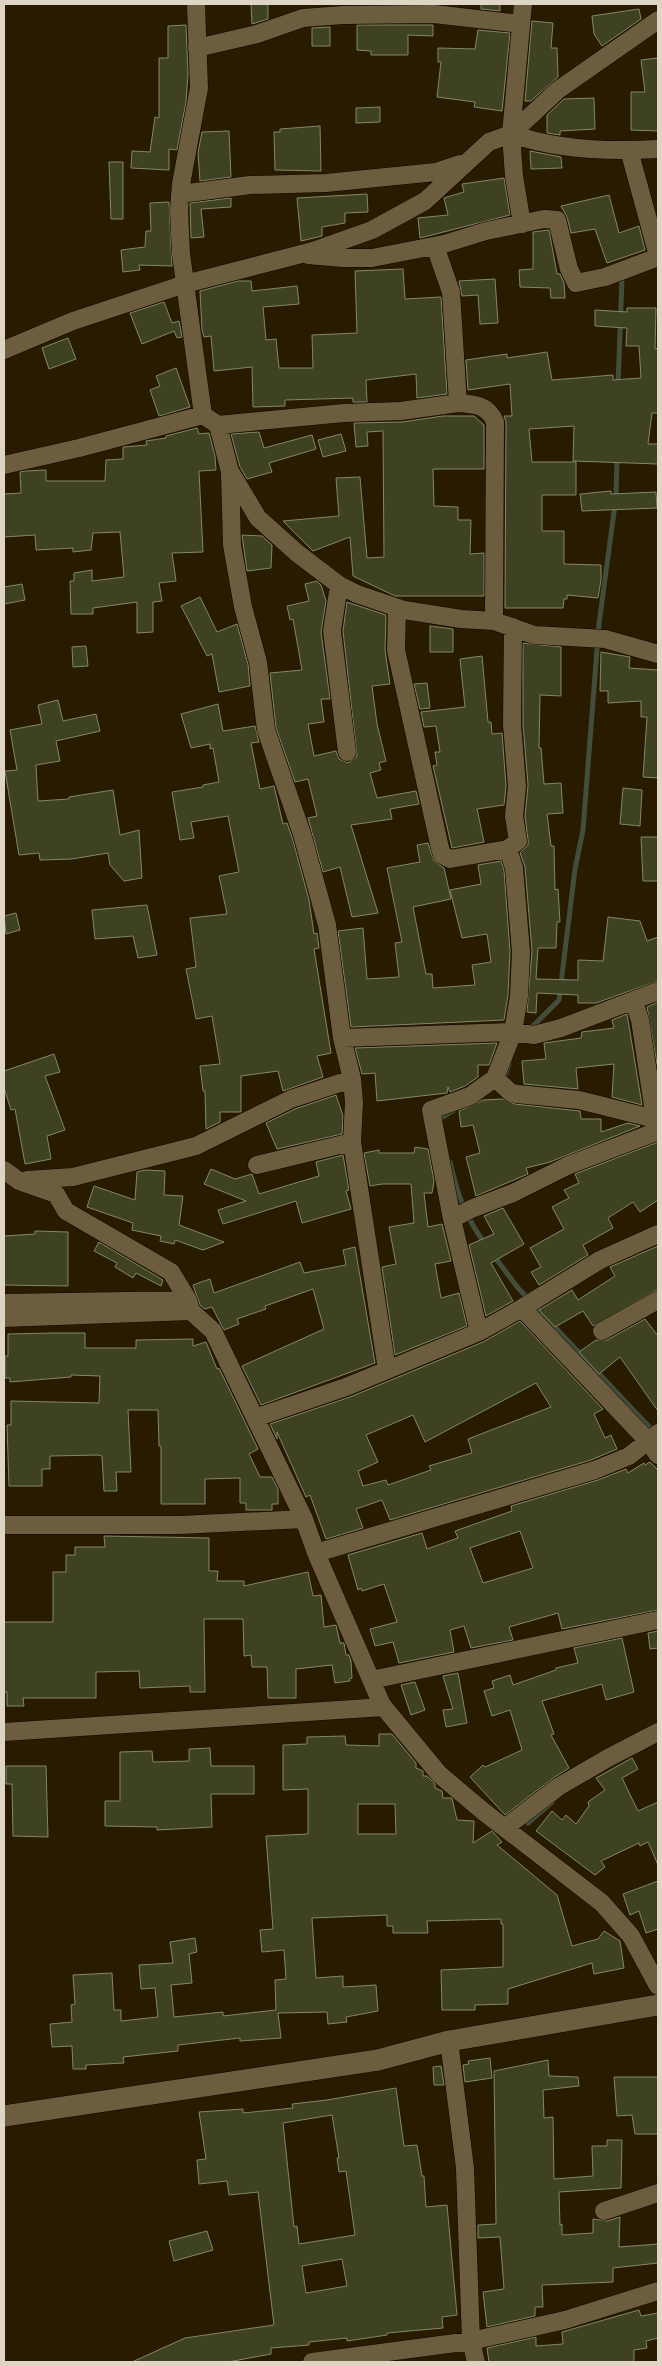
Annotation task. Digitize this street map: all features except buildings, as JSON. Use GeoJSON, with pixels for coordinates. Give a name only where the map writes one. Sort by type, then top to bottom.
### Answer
{"type":"FeatureCollection","features":[{"type":"Feature","properties":{"kind":"street"},"geometry":{"type":"LineString","coordinates":[[196,4],[199,88],[180,194],[181,254],[203,415],[218,425],[344,413],[401,411],[458,403],[483,407],[491,411],[495,422],[494,620]]}},
{"type":"Feature","properties":{"kind":"street"},"geometry":{"type":"LineString","coordinates":[[522,224],[514,176],[511,134],[523,4]]}},
{"type":"Feature","properties":{"kind":"street"},"geometry":{"type":"LineString","coordinates":[[197,48],[257,34],[303,18],[343,14],[434,14],[521,24]]}},
{"type":"Feature","properties":{"kind":"street"},"geometry":{"type":"LineString","coordinates":[[4,350],[73,321],[184,284],[300,254],[372,230],[425,201],[488,142],[511,134],[558,90],[658,20]]}},
{"type":"Feature","properties":{"kind":"street"},"geometry":{"type":"LineString","coordinates":[[511,134],[528,140],[582,148],[658,149]]}},
{"type":"Feature","properties":{"kind":"street"},"geometry":{"type":"LineString","coordinates":[[300,254],[343,258],[372,258],[435,246],[486,231],[544,219],[557,220],[569,269],[576,283],[605,277],[658,256],[629,150]]}},
{"type":"Feature","properties":{"kind":"street"},"geometry":{"type":"LineString","coordinates":[[180,194],[250,185],[326,183],[436,172],[464,163]]}},
{"type":"Feature","properties":{"kind":"street"},"geometry":{"type":"LineString","coordinates":[[435,246],[451,292],[458,403]]}},
{"type":"Feature","properties":{"kind":"street"},"geometry":{"type":"LineString","coordinates":[[4,464],[79,448],[203,415]]}},
{"type":"Feature","properties":{"kind":"street"},"geometry":{"type":"LineString","coordinates":[[218,425],[230,472],[232,544],[243,607],[258,662],[266,730],[302,834],[326,925],[342,1038],[352,1079],[354,1102],[352,1142],[387,1370]]}},
{"type":"Feature","properties":{"kind":"street"},"geometry":{"type":"LineString","coordinates":[[230,472],[258,518],[297,553],[339,585],[397,608],[461,618],[494,620],[534,635],[597,639],[658,654]]}},
{"type":"Feature","properties":{"kind":"street"},"geometry":{"type":"LineString","coordinates":[[339,585],[332,631],[347,752]]}},
{"type":"Feature","properties":{"kind":"street"},"geometry":{"type":"LineString","coordinates":[[397,608],[396,650],[442,855],[450,859],[508,850],[518,841],[514,816],[517,786],[512,724],[513,627]]}},
{"type":"Feature","properties":{"kind":"street"},"geometry":{"type":"LineString","coordinates":[[479,1332],[461,1215],[432,1110],[470,1096],[495,1078],[513,1032],[519,996],[521,952],[514,868],[508,850]]}},
{"type":"Feature","properties":{"kind":"street"},"geometry":{"type":"LineString","coordinates":[[342,1038],[513,1032],[534,1035],[561,1028],[634,1002],[658,991]]}},
{"type":"Feature","properties":{"kind":"street"},"geometry":{"type":"LineString","coordinates":[[634,1002],[642,1028],[657,1125]]}},
{"type":"Feature","properties":{"kind":"street"},"geometry":{"type":"LineString","coordinates":[[495,1078],[511,1093],[579,1100],[657,1125]]}},
{"type":"Feature","properties":{"kind":"street"},"geometry":{"type":"LineString","coordinates":[[19,1181],[74,1176],[196,1146],[291,1099],[352,1079]]}},
{"type":"Feature","properties":{"kind":"street"},"geometry":{"type":"LineString","coordinates":[[461,1215],[513,1193],[657,1125]]}},
{"type":"Feature","properties":{"kind":"street"},"geometry":{"type":"LineString","coordinates":[[257,1165],[352,1142]]}},
{"type":"Feature","properties":{"kind":"street"},"geometry":{"type":"LineString","coordinates":[[4,1170],[19,1181],[56,1194],[66,1211],[171,1272],[190,1306],[214,1331],[304,1519],[316,1553],[370,1680],[384,1708],[439,1774],[484,1812],[506,1827],[602,1903],[631,1936],[658,1986]]}},
{"type":"Feature","properties":{"kind":"street"},"geometry":{"type":"LineString","coordinates":[[255,1418],[346,1387],[479,1332],[529,1304],[600,1260],[658,1234]]}},
{"type":"Feature","properties":{"kind":"street"},"geometry":{"type":"LineString","coordinates":[[602,1331],[658,1300]]}},
{"type":"Feature","properties":{"kind":"street"},"geometry":{"type":"LineString","coordinates":[[4,1304],[190,1306]]}},
{"type":"Feature","properties":{"kind":"street"},"geometry":{"type":"LineString","coordinates":[[529,1304],[653,1437],[658,1455]]}},
{"type":"Feature","properties":{"kind":"street"},"geometry":{"type":"LineString","coordinates":[[4,1318],[190,1306]]}},
{"type":"Feature","properties":{"kind":"street"},"geometry":{"type":"LineString","coordinates":[[316,1553],[595,1470],[629,1456],[653,1437]]}},
{"type":"Feature","properties":{"kind":"street"},"geometry":{"type":"LineString","coordinates":[[4,1525],[180,1525],[304,1519]]}},
{"type":"Feature","properties":{"kind":"street"},"geometry":{"type":"LineString","coordinates":[[370,1680],[658,1620]]}},
{"type":"Feature","properties":{"kind":"street"},"geometry":{"type":"LineString","coordinates":[[4,1732],[384,1708]]}},
{"type":"Feature","properties":{"kind":"street"},"geometry":{"type":"LineString","coordinates":[[506,1827],[558,1787],[658,1732]]}},
{"type":"Feature","properties":{"kind":"street"},"geometry":{"type":"LineString","coordinates":[[4,2116],[378,2060],[449,2041],[658,2004]]}},
{"type":"Feature","properties":{"kind":"street"},"geometry":{"type":"LineString","coordinates":[[449,2041],[465,2168],[472,2341],[476,2362]]}},
{"type":"Feature","properties":{"kind":"street"},"geometry":{"type":"LineString","coordinates":[[604,2211],[658,2193]]}},
{"type":"Feature","properties":{"kind":"street"},"geometry":{"type":"LineString","coordinates":[[312,2362],[472,2341],[565,2320],[658,2291]]}},
{"type":"Feature","properties":{"kind":"waterway"},"geometry":{"type":"LineString","coordinates":[[618,386],[622,278],[625,276]]}},
{"type":"Feature","properties":{"kind":"waterway"},"geometry":{"type":"LineString","coordinates":[[529,1030],[559,1000],[575,869],[583,830],[599,624],[616,497],[617,457]]}},
{"type":"Feature","properties":{"kind":"waterway"},"geometry":{"type":"LineString","coordinates":[[503,1081],[509,1064]]}},
{"type":"Feature","properties":{"kind":"waterway"},"geometry":{"type":"LineString","coordinates":[[440,1123],[439,1119],[454,1110]]}},
{"type":"Feature","properties":{"kind":"waterway"},"geometry":{"type":"LineString","coordinates":[[450,1162],[463,1206],[486,1245]]}},
{"type":"Feature","properties":{"kind":"waterway"},"geometry":{"type":"LineString","coordinates":[[494,1256],[518,1288],[655,1433]]}},
{"type":"Feature","properties":{"kind":"waterway"},"geometry":{"type":"LineString","coordinates":[[528,1823],[552,1802]]}}]}
